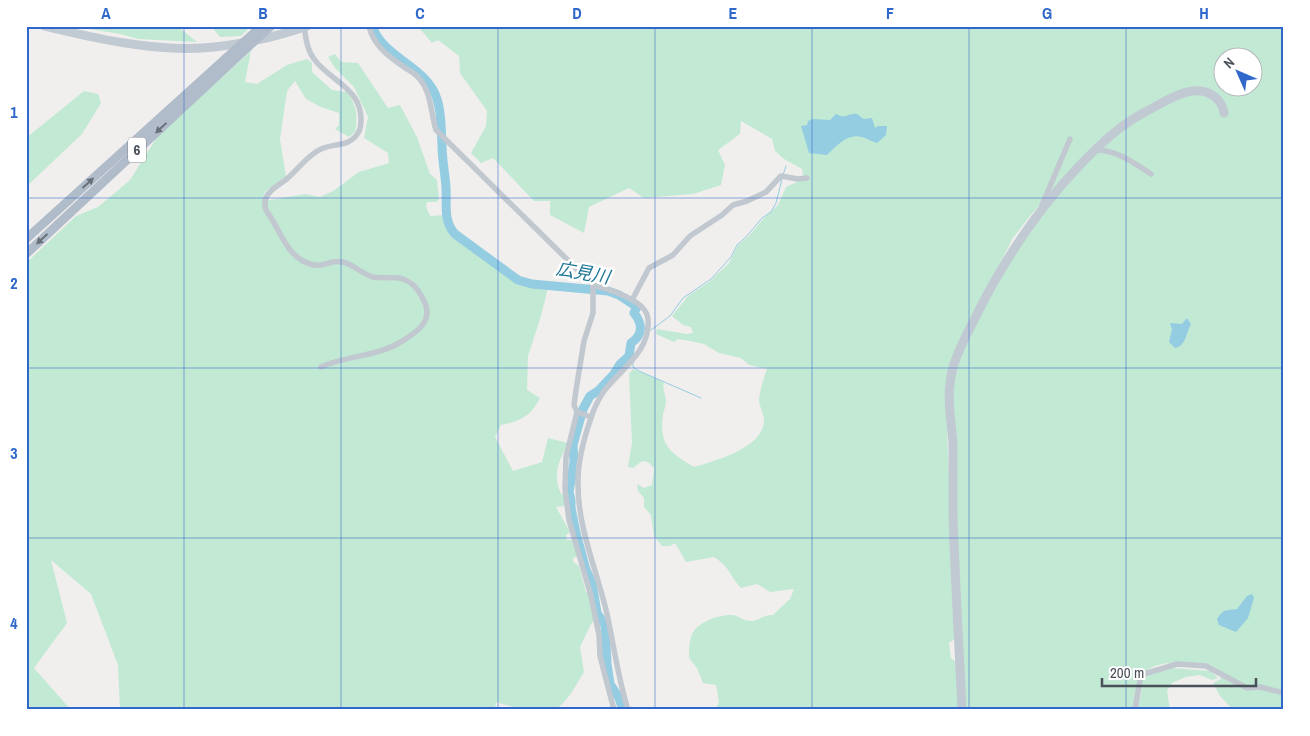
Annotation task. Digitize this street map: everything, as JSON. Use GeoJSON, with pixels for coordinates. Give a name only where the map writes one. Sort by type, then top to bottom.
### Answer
{"type":"FeatureCollection","features":[{"type":"Feature","properties":{"kind":"main road","name":"6"},"geometry":{"type":"LineString","coordinates":[[26,254],[272,26]]}},
{"type":"Feature","properties":{"kind":"main road","name":"6"},"geometry":{"type":"LineString","coordinates":[[26,239],[258,29]]}},
{"type":"Feature","properties":{"kind":"street"},"geometry":{"type":"LineString","coordinates":[[44,26],[92,37],[158,47],[202,48],[264,38],[305,27],[308,49],[314,59],[348,89],[357,100],[361,114],[361,124],[355,138],[342,144],[324,147],[314,153],[290,176],[269,192],[266,199],[267,211],[288,247],[301,260],[319,267],[342,262],[372,277],[404,279],[421,294],[428,310],[425,323],[399,344],[320,367]]}},
{"type":"Feature","properties":{"kind":"street"},"geometry":{"type":"LineString","coordinates":[[369,26],[373,39],[384,52],[417,75],[432,105],[437,131],[593,289],[611,290],[632,300],[646,312],[648,318],[647,329],[639,352],[605,390],[590,417],[579,466],[578,482],[583,528],[607,613],[616,662],[628,710]]}},
{"type":"Feature","properties":{"kind":"street"},"geometry":{"type":"LineString","coordinates":[[962,710],[953,444],[949,402],[952,370],[983,302],[1002,268],[1039,211],[1094,150],[1122,126],[1178,95],[1201,90],[1221,102],[1224,113]]}},
{"type":"Feature","properties":{"kind":"street"},"geometry":{"type":"LineString","coordinates":[[1039,211],[1070,139]]}},
{"type":"Feature","properties":{"kind":"street"},"geometry":{"type":"LineString","coordinates":[[1094,150],[1102,149],[1118,154],[1151,174]]}},
{"type":"Feature","properties":{"kind":"street"},"geometry":{"type":"LineString","coordinates":[[632,300],[649,268],[673,255],[690,236],[722,215],[733,205],[766,192],[783,176],[807,178]]}},
{"type":"Feature","properties":{"kind":"street"},"geometry":{"type":"LineString","coordinates":[[590,417],[578,412],[574,405],[584,341],[593,313],[593,289]]}},
{"type":"Feature","properties":{"kind":"street"},"geometry":{"type":"LineString","coordinates":[[578,412],[566,457],[564,474],[566,508],[591,596],[599,635],[600,656],[614,710]]}},
{"type":"Feature","properties":{"kind":"street"},"geometry":{"type":"LineString","coordinates":[[1135,710],[1140,680],[1144,674],[1177,664],[1206,666],[1247,688],[1260,687],[1284,693]]}},
{"type":"Feature","properties":{"kind":"green space"},"geometry":{"type":"Polygon","coordinates":[[[71,26],[177,26],[197,42],[138,39],[71,26]]]}},
{"type":"Feature","properties":{"kind":"green space"},"geometry":{"type":"Polygon","coordinates":[[[211,26],[251,26],[241,36],[220,37],[211,26]]]}},
{"type":"Feature","properties":{"kind":"green space"},"geometry":{"type":"Polygon","coordinates":[[[423,26],[1284,26],[1284,710],[1233,710],[1220,696],[1213,683],[1221,679],[1216,668],[1199,664],[1177,663],[1156,666],[1142,676],[1134,710],[965,710],[952,402],[953,384],[966,336],[1028,232],[1076,172],[1150,105],[1131,115],[1091,147],[1030,216],[1013,238],[962,338],[946,407],[956,638],[949,643],[951,658],[958,664],[960,710],[713,710],[716,709],[719,702],[716,685],[703,683],[697,668],[689,658],[690,640],[694,631],[706,621],[723,616],[733,615],[751,621],[773,615],[790,599],[794,589],[770,592],[757,584],[741,588],[726,568],[714,557],[686,562],[675,543],[670,546],[662,546],[654,536],[651,515],[644,507],[644,498],[638,491],[637,484],[644,488],[652,485],[654,468],[648,462],[642,461],[633,468],[628,467],[632,443],[629,374],[633,369],[664,382],[663,388],[666,402],[662,425],[664,440],[672,452],[694,467],[725,457],[747,446],[756,439],[762,430],[764,421],[759,399],[767,369],[749,365],[741,358],[719,353],[704,344],[678,339],[674,342],[656,334],[657,329],[687,334],[693,333],[691,327],[683,325],[672,316],[688,296],[709,282],[729,263],[738,245],[778,205],[786,187],[799,181],[803,175],[802,169],[784,159],[775,151],[772,139],[741,121],[740,134],[718,150],[725,165],[721,185],[693,194],[644,198],[629,188],[589,207],[584,233],[550,215],[550,201],[534,201],[493,158],[481,163],[471,153],[486,126],[487,111],[460,73],[459,56],[438,40],[432,43],[420,29],[423,26]]]}},
{"type":"Feature","properties":{"kind":"green space"},"geometry":{"type":"Polygon","coordinates":[[[251,51],[245,82],[257,84],[287,65],[307,59],[312,63],[312,72],[332,90],[347,92],[355,106],[356,116],[355,132],[349,137],[335,129],[339,125],[339,113],[321,107],[306,99],[295,81],[287,91],[280,139],[286,176],[265,192],[263,198],[270,200],[305,194],[320,197],[333,191],[359,172],[389,163],[388,153],[364,138],[368,117],[354,87],[335,68],[328,57],[335,54],[341,62],[358,63],[388,108],[400,105],[417,137],[430,174],[437,180],[439,199],[437,202],[427,202],[426,206],[430,216],[445,215],[448,229],[454,235],[515,281],[548,288],[528,356],[527,390],[540,398],[525,417],[501,425],[495,437],[513,471],[542,462],[548,438],[568,443],[559,462],[557,474],[558,487],[561,494],[564,493],[565,506],[556,507],[570,532],[566,535],[567,540],[573,540],[578,556],[573,558],[573,562],[579,566],[586,592],[599,596],[600,612],[590,626],[580,647],[584,672],[568,698],[555,709],[547,711],[529,710],[496,702],[495,710],[120,710],[118,665],[91,594],[51,560],[67,623],[34,668],[71,710],[26,710],[26,263],[76,216],[98,207],[130,180],[157,137],[251,51]]]}},
{"type":"Feature","properties":{"kind":"green space"},"geometry":{"type":"Polygon","coordinates":[[[84,91],[98,94],[101,103],[82,134],[26,187],[26,138],[84,91]]]}},
{"type":"Feature","properties":{"kind":"green space"},"geometry":{"type":"Polygon","coordinates":[[[1173,668],[1211,671],[1218,678],[1212,680],[1200,675],[1186,677],[1172,683],[1167,691],[1170,710],[1137,710],[1142,680],[1147,675],[1173,668]]]}},
{"type":"Feature","properties":{"kind":"water"},"geometry":{"type":"Polygon","coordinates":[[[836,114],[845,116],[857,114],[864,119],[872,118],[875,128],[887,126],[886,135],[877,143],[862,137],[852,137],[843,141],[827,155],[809,153],[801,126],[807,125],[808,121],[813,119],[830,120],[836,114]]]}},
{"type":"Feature","properties":{"kind":"water"},"geometry":{"type":"Polygon","coordinates":[[[1187,318],[1191,324],[1185,339],[1179,347],[1175,348],[1169,342],[1172,329],[1170,324],[1182,324],[1187,318]]]}},
{"type":"Feature","properties":{"kind":"water"},"geometry":{"type":"Polygon","coordinates":[[[1252,594],[1254,598],[1248,618],[1236,632],[1219,625],[1217,619],[1222,613],[1237,609],[1247,596],[1252,594]]]}},
{"type":"Feature","properties":{"kind":"waterway","name":"広見川"},"geometry":{"type":"LineString","coordinates":[[372,26],[386,47],[424,78],[432,88],[437,99],[441,116],[447,218],[455,234],[518,280],[532,284],[608,291],[619,295],[637,307],[634,313],[639,321],[640,333],[631,343],[629,356],[598,391],[590,396],[583,409],[573,445],[574,462],[569,492],[576,533],[586,570],[592,583],[597,613],[605,625],[610,684],[619,698],[623,710]]}},
{"type":"Feature","properties":{"kind":"waterway"},"geometry":{"type":"LineString","coordinates":[[783,175],[786,166]]}},
{"type":"Feature","properties":{"kind":"waterway"},"geometry":{"type":"LineString","coordinates":[[651,330],[670,316],[683,298],[711,279],[731,257],[737,245],[762,218],[771,212],[776,203],[782,179]]}},
{"type":"Feature","properties":{"kind":"waterway"},"geometry":{"type":"LineString","coordinates":[[633,363],[633,367],[639,371],[701,398]]}}]}
